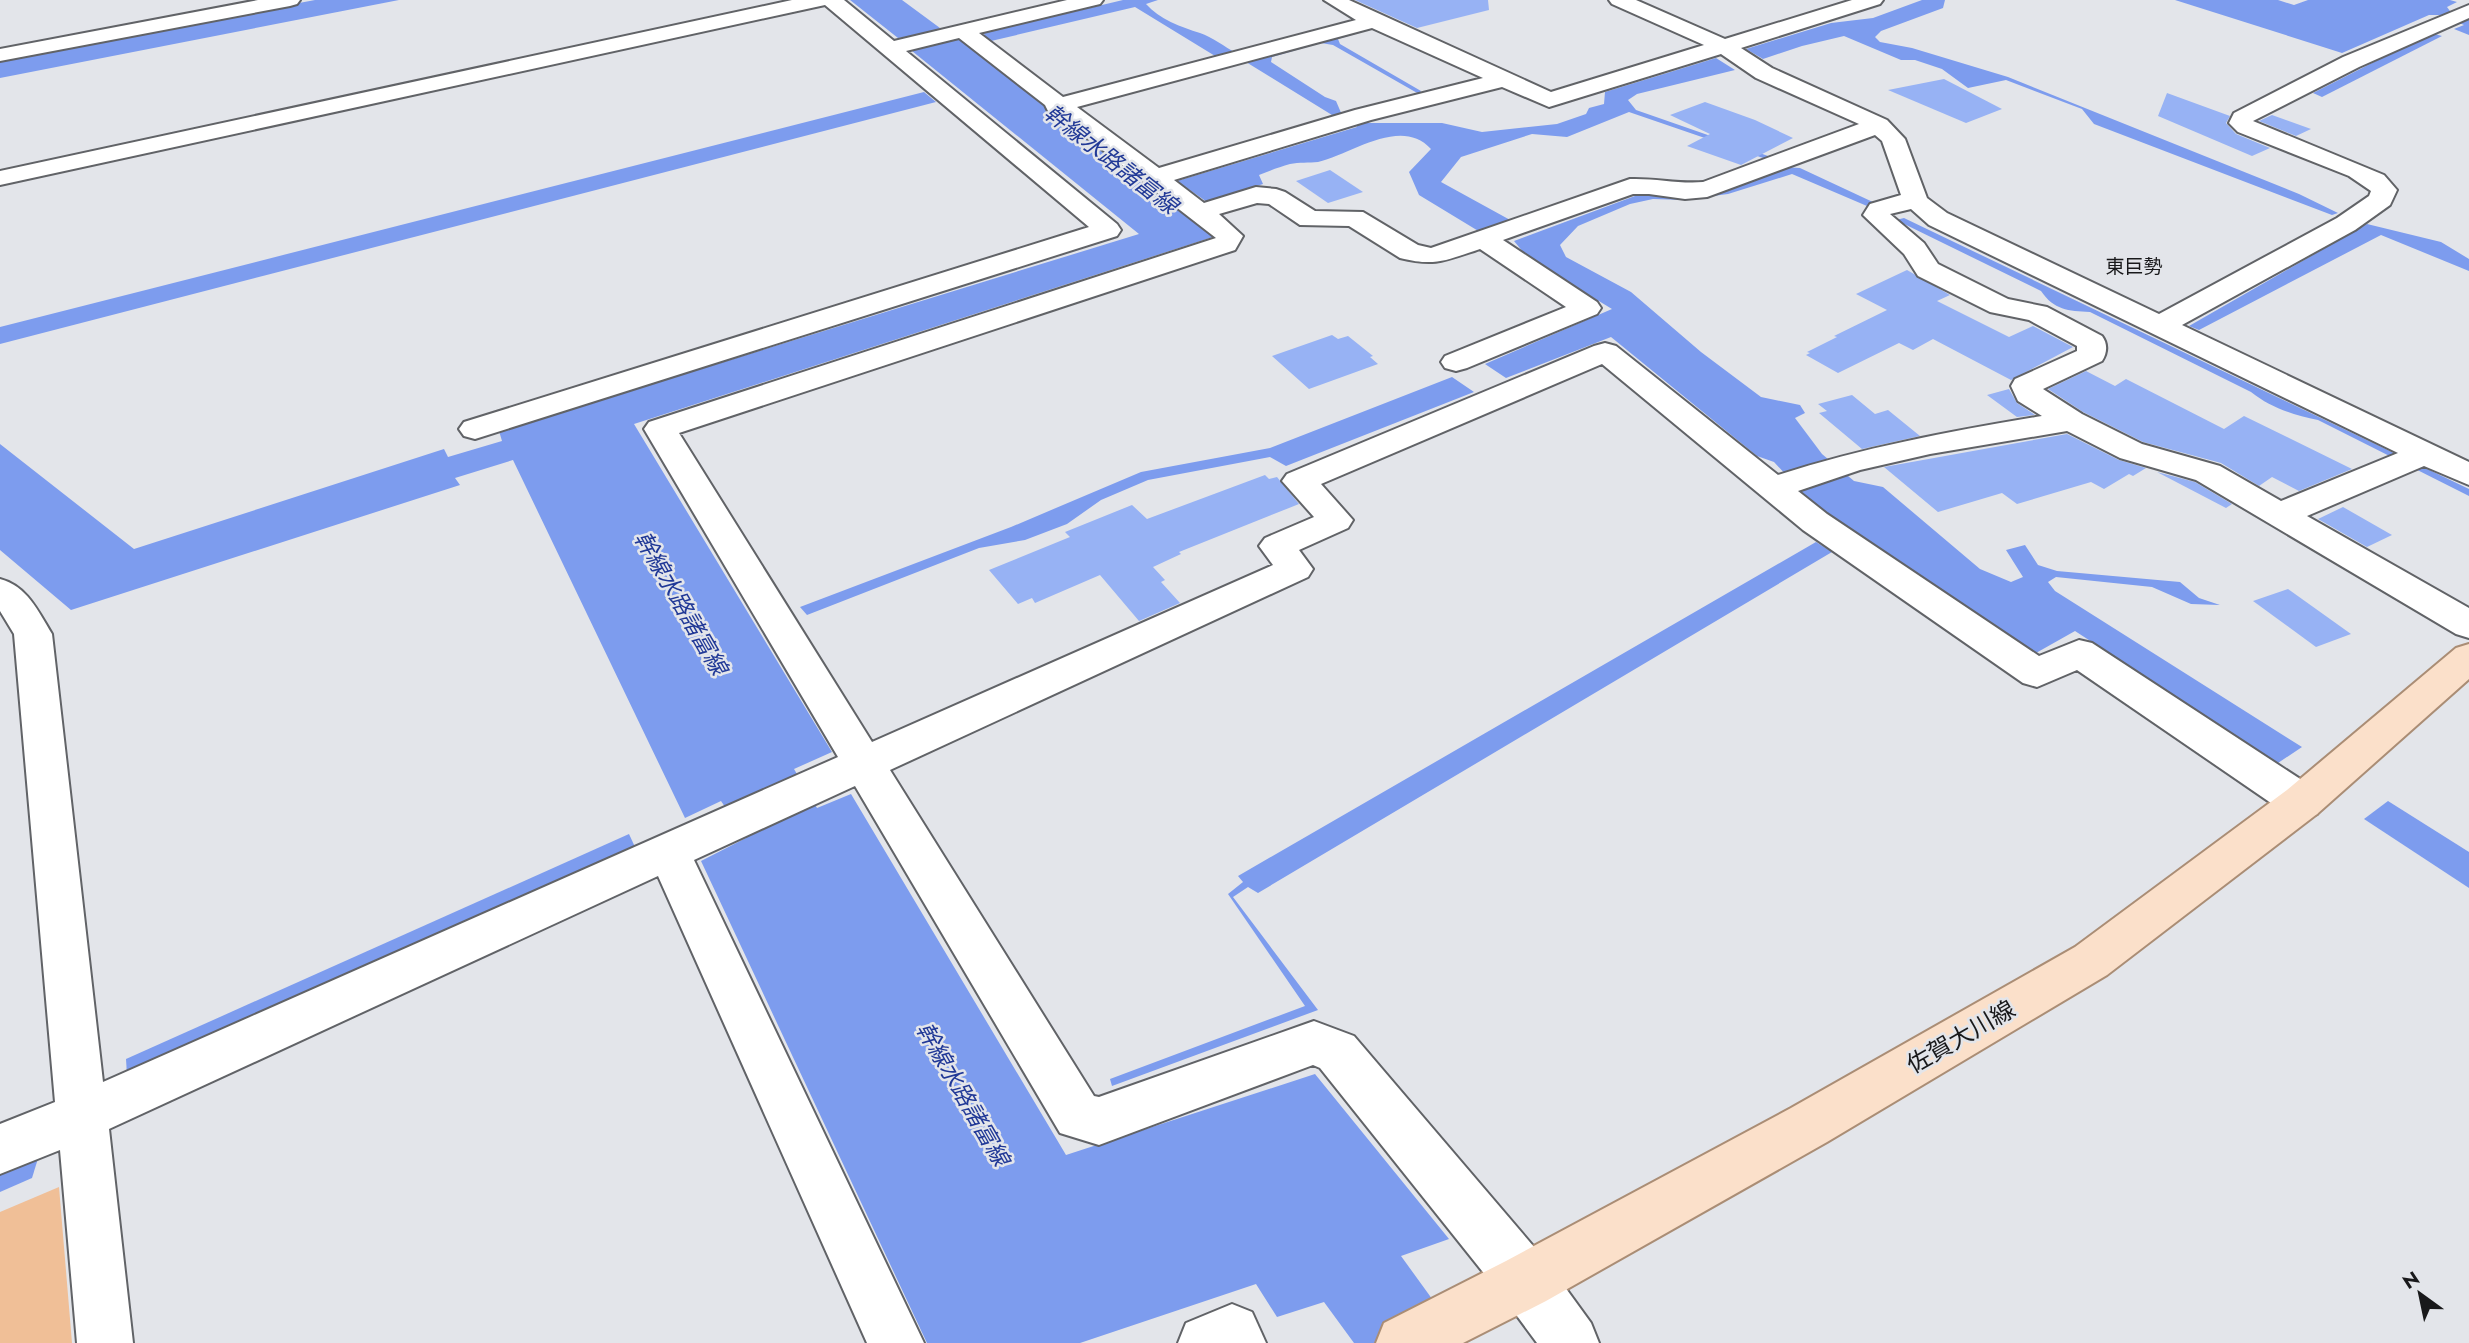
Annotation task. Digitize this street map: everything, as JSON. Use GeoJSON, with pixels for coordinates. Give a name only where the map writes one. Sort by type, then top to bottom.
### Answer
{"type":"FeatureCollection","features":[{"type":"Feature","properties":{"kind":"main road","name":"佐賀大川線"},"geometry":{"type":"LineString","coordinates":[[1404,1343],[1526,1281],[1809,1125],[2091,961],[2302,802],[2469,658]]}},
{"type":"Feature","properties":{"kind":"street"},"geometry":{"type":"LineString","coordinates":[[0,54],[290,0]]}},
{"type":"Feature","properties":{"kind":"street"},"geometry":{"type":"LineString","coordinates":[[0,178],[820,0]]}},
{"type":"Feature","properties":{"kind":"street"},"geometry":{"type":"LineString","coordinates":[[475,429],[1108,230],[900,46],[832,0]]}},
{"type":"Feature","properties":{"kind":"street"},"geometry":{"type":"LineString","coordinates":[[900,46],[1093,0]]}},
{"type":"Feature","properties":{"kind":"street"},"geometry":{"type":"LineString","coordinates":[[1334,0],[1374,21],[1549,100],[1873,0]]}},
{"type":"Feature","properties":{"kind":"street"},"geometry":{"type":"LineString","coordinates":[[1619,0],[1726,47],[1747,64],[1764,73],[1879,125],[1893,139],[1916,201],[1938,219],[2469,475]]}},
{"type":"Feature","properties":{"kind":"street"},"geometry":{"type":"LineString","coordinates":[[2159,326],[2346,224],[2381,200],[2384,190],[2375,180],[2246,127],[2241,123],[2242,118],[2351,62],[2460,15]]}},
{"type":"Feature","properties":{"kind":"street"},"geometry":{"type":"LineString","coordinates":[[1056,106],[1374,21]]}},
{"type":"Feature","properties":{"kind":"street"},"geometry":{"type":"LineString","coordinates":[[954,33],[1200,212],[1230,236],[1226,244],[660,429],[1078,1116],[1099,1121],[1314,1043],[1337,1052],[1526,1281],[1571,1343]]}},
{"type":"Feature","properties":{"kind":"street"},"geometry":{"type":"LineString","coordinates":[[1154,178],[1363,115],[1506,79]]}},
{"type":"Feature","properties":{"kind":"street"},"geometry":{"type":"LineString","coordinates":[[1200,212],[1256,195],[1276,197],[1309,219],[1354,218],[1410,252],[1433,256],[1630,187],[1649,186],[1685,191],[1724,184],[1879,125]]}},
{"type":"Feature","properties":{"kind":"street"},"geometry":{"type":"LineString","coordinates":[[1916,201],[1892,204],[1879,209],[1877,215],[1914,249],[1928,270],[2000,306],[2037,313],[2092,342],[2091,355],[2026,386],[2029,394],[2071,421],[2131,451],[2208,473],[2469,625]]}},
{"type":"Feature","properties":{"kind":"street"},"geometry":{"type":"LineString","coordinates":[[1485,240],[1587,308],[1455,362],[1500,395]]}},
{"type":"Feature","properties":{"kind":"street"},"geometry":{"type":"LineString","coordinates":[[0,1149],[84,1115],[1295,569],[1277,546],[1336,520],[1299,481],[1605,352],[1815,522],[2037,673],[2079,653],[2302,802]]}},
{"type":"Feature","properties":{"kind":"street"},"geometry":{"type":"LineString","coordinates":[[1773,488],[1851,462],[1930,444],[2071,421]]}},
{"type":"Feature","properties":{"kind":"street"},"geometry":{"type":"LineString","coordinates":[[2280,514],[2425,454]]}},
{"type":"Feature","properties":{"kind":"street"},"geometry":{"type":"LineString","coordinates":[[5,602],[33,634],[84,1115],[105,1343]]}},
{"type":"Feature","properties":{"kind":"street"},"geometry":{"type":"LineString","coordinates":[[668,851],[896,1343]]}},
{"type":"Feature","properties":{"kind":"street"},"geometry":{"type":"LineString","coordinates":[[1206,1343],[1232,1332],[1238,1343]]}},
{"type":"Feature","properties":{"kind":"shaded area"},"geometry":{"type":"Polygon","coordinates":[[[59,1187],[72,1343],[0,1343],[0,1212],[59,1187]]]}},
{"type":"Feature","properties":{"kind":"water"},"geometry":{"type":"Polygon","coordinates":[[[315,0],[399,0],[0,78],[0,59],[315,0]]]}},
{"type":"Feature","properties":{"kind":"water","name":"幹線水路諸富線"},"geometry":{"type":"Polygon","coordinates":[[[850,0],[902,0],[940,28],[935,31],[946,40],[961,39],[1216,236],[634,424],[832,752],[794,769],[817,808],[851,794],[1066,1155],[1315,1074],[1449,1239],[1401,1256],[1464,1343],[1354,1343],[1324,1302],[1277,1317],[1256,1284],[1080,1343],[927,1343],[701,861],[746,838],[721,801],[685,818],[513,460],[455,478],[460,485],[71,610],[0,550],[0,444],[134,549],[444,449],[448,457],[502,441],[499,431],[1139,234],[912,51],[920,46],[909,37],[898,38],[850,0]]]}},
{"type":"Feature","properties":{"kind":"water"},"geometry":{"type":"Polygon","coordinates":[[[1123,0],[1158,0],[1146,4],[1164,18],[1209,37],[1236,53],[1220,59],[1135,7],[991,41],[985,38],[984,33],[1123,0]]]}},
{"type":"Feature","properties":{"kind":"water"},"geometry":{"type":"Polygon","coordinates":[[[1922,0],[1945,0],[1943,8],[1881,31],[1875,37],[1880,42],[1912,48],[2008,77],[2299,194],[2338,213],[2332,215],[2094,124],[2082,109],[2006,80],[1968,88],[1942,69],[1915,60],[1901,60],[1844,36],[1763,59],[1746,49],[1831,23],[1873,18],[1922,0]]]}},
{"type":"Feature","properties":{"kind":"water"},"geometry":{"type":"Polygon","coordinates":[[[2175,0],[2278,0],[2294,5],[2308,0],[2450,0],[2457,2],[2447,7],[2450,11],[2469,17],[2469,35],[2454,29],[2464,25],[2441,15],[2429,15],[2342,53],[2175,0]]]}},
{"type":"Feature","properties":{"kind":"water"},"geometry":{"type":"Polygon","coordinates":[[[1363,29],[1369,30],[1338,39],[1340,44],[1421,91],[1419,94],[1333,45],[1321,43],[1272,57],[1271,62],[1325,97],[1336,101],[1342,115],[1332,115],[1246,62],[1247,58],[1273,55],[1363,29]]]}},
{"type":"Feature","properties":{"kind":"water"},"geometry":{"type":"Polygon","coordinates":[[[2431,33],[2442,36],[2322,97],[2313,93],[2431,33]]]}},
{"type":"Feature","properties":{"kind":"water"},"geometry":{"type":"Polygon","coordinates":[[[1716,58],[1735,70],[1637,94],[1628,100],[1636,110],[1771,157],[1766,159],[1629,112],[1567,137],[1532,134],[1461,157],[1441,182],[1512,221],[1480,232],[1419,195],[1409,172],[1431,149],[1419,140],[1405,136],[1376,140],[1318,162],[1282,166],[1259,175],[1263,184],[1207,202],[1177,181],[1357,127],[1355,123],[1442,123],[1482,132],[1557,124],[1586,114],[1589,108],[1604,104],[1605,92],[1716,58]]]}},
{"type":"Feature","properties":{"kind":"water"},"geometry":{"type":"Polygon","coordinates":[[[924,92],[936,102],[0,344],[0,327],[924,92]]]}},
{"type":"Feature","properties":{"kind":"water"},"geometry":{"type":"Polygon","coordinates":[[[1783,167],[1800,168],[1875,203],[1867,206],[1792,174],[1728,194],[1683,200],[1653,199],[1630,204],[1578,226],[1560,245],[1566,257],[1631,292],[1701,352],[1761,397],[1800,405],[1805,413],[1795,418],[1822,454],[1854,481],[1883,487],[1980,569],[2011,582],[2023,577],[2006,550],[2025,545],[2038,565],[2057,571],[2180,582],[2199,598],[2220,605],[2191,604],[2152,587],[2056,577],[2048,582],[2055,591],[2302,747],[2278,763],[2075,631],[2036,653],[1816,507],[1774,462],[1757,456],[1611,337],[1506,378],[1485,364],[1612,309],[1528,258],[1514,241],[1643,193],[1684,197],[1730,189],[1783,167]]]}},
{"type":"Feature","properties":{"kind":"water"},"geometry":{"type":"Polygon","coordinates":[[[1904,218],[2469,489],[2469,496],[2318,420],[2275,407],[2251,392],[2090,312],[2056,306],[2041,291],[1896,220],[1904,218]]]}},
{"type":"Feature","properties":{"kind":"water"},"geometry":{"type":"Polygon","coordinates":[[[2367,224],[2441,242],[2469,259],[2469,271],[2381,235],[2199,330],[2189,326],[2367,224]]]}},
{"type":"Feature","properties":{"kind":"water"},"geometry":{"type":"Polygon","coordinates":[[[1452,377],[1474,392],[1286,466],[1270,457],[1148,480],[1101,500],[1067,524],[1025,540],[979,548],[807,615],[800,607],[1011,527],[1141,472],[1270,448],[1452,377]]]}},
{"type":"Feature","properties":{"kind":"water"},"geometry":{"type":"Polygon","coordinates":[[[1816,542],[1832,552],[1258,893],[1248,887],[1233,897],[1318,1010],[1112,1086],[1110,1079],[1305,1006],[1228,894],[1243,882],[1238,876],[1816,542]]]}},
{"type":"Feature","properties":{"kind":"water"},"geometry":{"type":"Polygon","coordinates":[[[2388,801],[2469,852],[2469,888],[2364,819],[2388,801]]]}},
{"type":"Feature","properties":{"kind":"water"},"geometry":{"type":"Polygon","coordinates":[[[629,834],[635,847],[127,1076],[126,1059],[629,834]]]}},
{"type":"Feature","properties":{"kind":"water"},"geometry":{"type":"Polygon","coordinates":[[[40,1152],[32,1178],[0,1192],[0,1169],[40,1152]]]}},
{"type":"Feature","properties":{"kind":"building"},"geometry":{"type":"Polygon","coordinates":[[[1355,0],[1488,0],[1489,10],[1417,28],[1355,0]]]}},
{"type":"Feature","properties":{"kind":"building"},"geometry":{"type":"Polygon","coordinates":[[[1944,79],[2002,109],[1966,123],[1888,90],[1944,79]]]}},
{"type":"Feature","properties":{"kind":"building"},"geometry":{"type":"Polygon","coordinates":[[[2167,93],[2230,116],[2226,123],[2236,134],[2270,148],[2252,156],[2158,116],[2167,93]]]}},
{"type":"Feature","properties":{"kind":"building"},"geometry":{"type":"Polygon","coordinates":[[[1705,102],[1755,120],[1793,138],[1741,165],[1687,146],[1710,134],[1670,115],[1705,102]]]}},
{"type":"Feature","properties":{"kind":"building"},"geometry":{"type":"Polygon","coordinates":[[[2272,115],[2311,129],[2296,136],[2259,121],[2272,115]]]}},
{"type":"Feature","properties":{"kind":"building"},"geometry":{"type":"Polygon","coordinates":[[[1330,170],[1363,192],[1328,203],[1296,181],[1330,170]]]}},
{"type":"Feature","properties":{"kind":"building"},"geometry":{"type":"Polygon","coordinates":[[[1907,270],[1950,295],[1937,301],[2009,337],[2033,326],[2073,347],[2011,380],[1933,339],[1913,350],[1899,343],[1838,373],[1806,355],[1837,337],[1834,336],[1887,310],[1856,294],[1907,270]]]}},
{"type":"Feature","properties":{"kind":"building"},"geometry":{"type":"Polygon","coordinates":[[[1332,335],[1338,339],[1348,336],[1373,356],[1370,357],[1378,364],[1309,389],[1272,356],[1332,335]]]}},
{"type":"Feature","properties":{"kind":"building"},"geometry":{"type":"Polygon","coordinates":[[[2086,371],[2115,386],[2126,379],[2224,429],[2244,416],[2352,469],[2299,491],[2272,477],[2259,486],[2221,463],[2143,442],[2083,412],[2048,389],[2086,371]]]}},
{"type":"Feature","properties":{"kind":"building"},"geometry":{"type":"Polygon","coordinates":[[[2009,389],[2017,403],[2035,415],[2017,417],[1987,395],[2009,389]]]}},
{"type":"Feature","properties":{"kind":"building"},"geometry":{"type":"Polygon","coordinates":[[[1852,395],[1875,414],[1888,410],[1920,436],[1862,449],[1819,413],[1827,411],[1818,404],[1852,395]]]}},
{"type":"Feature","properties":{"kind":"building"},"geometry":{"type":"Polygon","coordinates":[[[2067,434],[2119,460],[2146,468],[2133,476],[2129,474],[2104,489],[2091,482],[2017,504],[2002,493],[1938,512],[1884,467],[2067,434]]]}},
{"type":"Feature","properties":{"kind":"building"},"geometry":{"type":"Polygon","coordinates":[[[2157,472],[2195,482],[2232,504],[2226,508],[2157,472]]]}},
{"type":"Feature","properties":{"kind":"building"},"geometry":{"type":"Polygon","coordinates":[[[1265,475],[1269,479],[1277,477],[1299,504],[1179,552],[1181,554],[1153,567],[1165,580],[1161,582],[1180,603],[1139,621],[1100,575],[1035,603],[1032,598],[1018,604],[989,570],[1070,537],[1065,532],[1132,505],[1147,519],[1265,475]]]}},
{"type":"Feature","properties":{"kind":"building"},"geometry":{"type":"Polygon","coordinates":[[[2343,507],[2392,535],[2367,547],[2318,519],[2343,507]]]}},
{"type":"Feature","properties":{"kind":"building"},"geometry":{"type":"Polygon","coordinates":[[[2288,589],[2351,634],[2316,647],[2253,601],[2288,589]]]}},
{"type":"Feature","properties":{"kind":"district","name":"東巨勢"},"geometry":{"type":"Point","coordinates":[2134,266]}}]}
